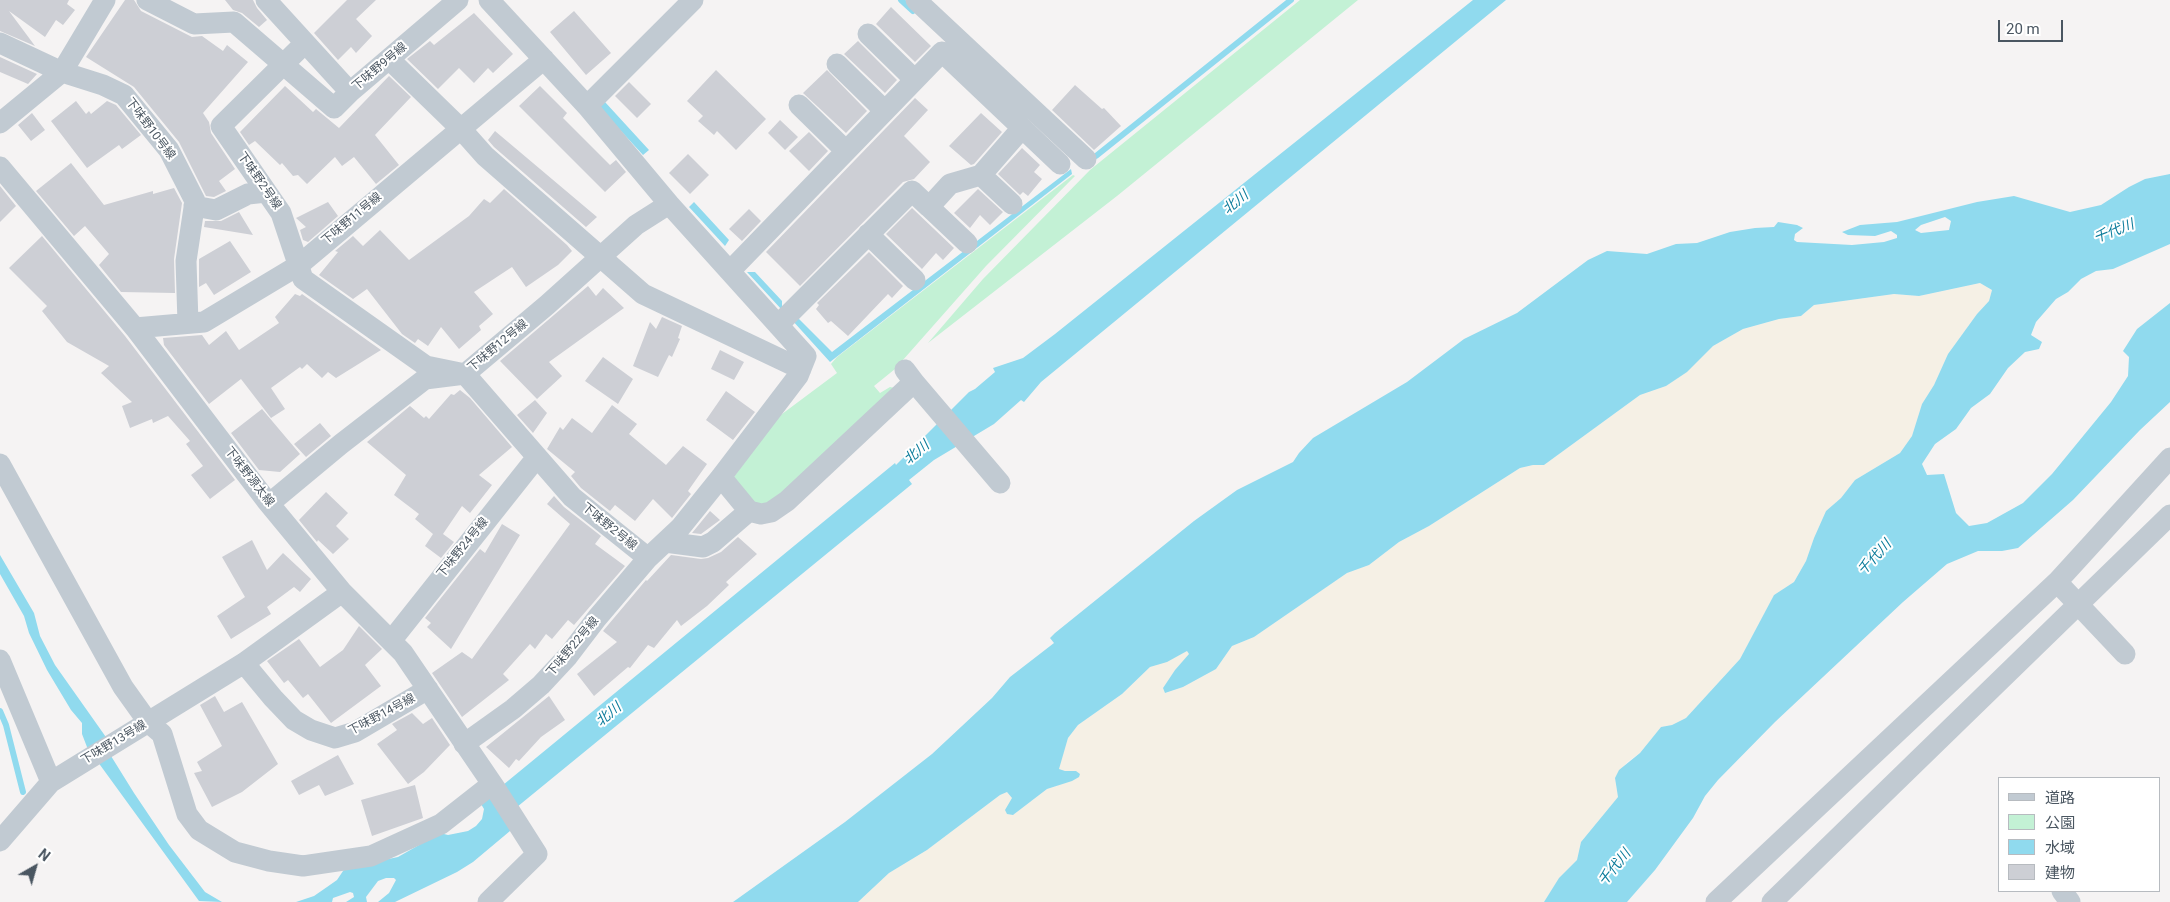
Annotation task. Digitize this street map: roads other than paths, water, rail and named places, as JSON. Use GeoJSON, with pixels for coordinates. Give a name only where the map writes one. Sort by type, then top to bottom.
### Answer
{"type":"FeatureCollection","features":[{"type":"Feature","properties":{"kind":"street"},"geometry":{"type":"LineString","coordinates":[[0,123],[62,72],[106,0]]}},
{"type":"Feature","properties":{"kind":"street"},"geometry":{"type":"LineString","coordinates":[[147,0],[194,24],[234,22],[334,108],[350,92]]}},
{"type":"Feature","properties":{"kind":"street","name":"下味野9号線"},"geometry":{"type":"LineString","coordinates":[[266,0],[350,92],[458,0]]}},
{"type":"Feature","properties":{"kind":"street"},"geometry":{"type":"LineString","coordinates":[[389,59],[461,129],[485,156],[643,294],[801,369],[806,356],[669,204],[587,106],[489,0]]}},
{"type":"Feature","properties":{"kind":"street"},"geometry":{"type":"LineString","coordinates":[[587,106],[693,0]]}},
{"type":"Feature","properties":{"kind":"street"},"geometry":{"type":"LineString","coordinates":[[916,0],[1086,160]]}},
{"type":"Feature","properties":{"kind":"street"},"geometry":{"type":"LineString","coordinates":[[868,34],[915,80]]}},
{"type":"Feature","properties":{"kind":"street","name":"下味野10号線"},"geometry":{"type":"LineString","coordinates":[[0,43],[62,72],[103,85],[124,95],[169,150],[195,201],[186,261],[188,323]]}},
{"type":"Feature","properties":{"kind":"street","name":"下味野2号線"},"geometry":{"type":"LineString","coordinates":[[305,43],[221,126],[281,213],[303,279],[426,366],[465,374],[572,497],[648,558],[680,528],[798,376],[801,369]]}},
{"type":"Feature","properties":{"kind":"street"},"geometry":{"type":"LineString","coordinates":[[730,271],[942,52],[1060,164]]}},
{"type":"Feature","properties":{"kind":"street","name":"下味野11号線"},"geometry":{"type":"LineString","coordinates":[[135,328],[204,322],[298,265],[544,59]]}},
{"type":"Feature","properties":{"kind":"street"},"geometry":{"type":"LineString","coordinates":[[837,64],[885,111]]}},
{"type":"Feature","properties":{"kind":"street"},"geometry":{"type":"LineString","coordinates":[[799,105],[846,151]]}},
{"type":"Feature","properties":{"kind":"street"},"geometry":{"type":"LineString","coordinates":[[929,207],[950,184],[982,175],[1022,128]]}},
{"type":"Feature","properties":{"kind":"street","name":"下味野源太線"},"geometry":{"type":"LineString","coordinates":[[0,167],[135,328],[270,504],[342,592],[403,653],[493,786],[537,854],[488,902]]}},
{"type":"Feature","properties":{"kind":"street"},"geometry":{"type":"LineString","coordinates":[[982,175],[1012,204]]}},
{"type":"Feature","properties":{"kind":"street"},"geometry":{"type":"LineString","coordinates":[[778,325],[912,191],[967,243]]}},
{"type":"Feature","properties":{"kind":"street"},"geometry":{"type":"LineString","coordinates":[[194,206],[216,210],[248,194],[266,192]]}},
{"type":"Feature","properties":{"kind":"street","name":"下味野12号線"},"geometry":{"type":"LineString","coordinates":[[270,504],[341,444],[425,379],[465,374],[636,225],[669,204]]}},
{"type":"Feature","properties":{"kind":"street"},"geometry":{"type":"LineString","coordinates":[[868,234],[915,280]]}},
{"type":"Feature","properties":{"kind":"street"},"geometry":{"type":"LineString","coordinates":[[721,477],[749,512],[760,514],[771,512],[787,500],[909,376],[980,457],[1000,483]]}},
{"type":"Feature","properties":{"kind":"street","name":"下味野24号線"},"geometry":{"type":"LineString","coordinates":[[391,641],[537,457]]}},
{"type":"Feature","properties":{"kind":"street"},"geometry":{"type":"LineString","coordinates":[[1716,902],[2057,582],[2170,458]]}},
{"type":"Feature","properties":{"kind":"street"},"geometry":{"type":"LineString","coordinates":[[0,464],[123,687],[148,722],[162,734],[187,814],[199,830],[235,852],[269,861],[302,866],[371,856],[440,824],[493,786]]}},
{"type":"Feature","properties":{"kind":"street"},"geometry":{"type":"LineString","coordinates":[[665,542],[703,547],[713,542],[749,512]]}},
{"type":"Feature","properties":{"kind":"street"},"geometry":{"type":"LineString","coordinates":[[1772,902],[2170,516]]}},
{"type":"Feature","properties":{"kind":"street","name":"下味野22号線"},"geometry":{"type":"LineString","coordinates":[[464,744],[513,709],[541,685],[568,656],[648,558]]}},
{"type":"Feature","properties":{"kind":"street"},"geometry":{"type":"LineString","coordinates":[[2057,582],[2125,654]]}},
{"type":"Feature","properties":{"kind":"street","name":"下味野13号線"},"geometry":{"type":"LineString","coordinates":[[0,841],[51,782],[244,663],[342,592]]}},
{"type":"Feature","properties":{"kind":"street"},"geometry":{"type":"LineString","coordinates":[[0,660],[51,782]]}},
{"type":"Feature","properties":{"kind":"street","name":"下味野14号線"},"geometry":{"type":"LineString","coordinates":[[244,663],[272,698],[294,720],[311,730],[334,738],[354,732],[428,690]]}},
{"type":"Feature","properties":{"kind":"water","name":"北川"},"geometry":{"type":"Polygon","coordinates":[[[1473,0],[1506,0],[1041,382],[1024,402],[1021,400],[994,424],[934,460],[909,480],[912,484],[517,807],[510,831],[473,862],[457,872],[395,902],[378,902],[389,893],[396,880],[394,878],[386,878],[378,881],[366,897],[367,902],[346,902],[354,897],[353,893],[350,892],[333,898],[332,902],[296,902],[314,896],[327,887],[337,880],[345,868],[398,857],[440,833],[448,835],[468,831],[476,826],[482,819],[484,809],[481,804],[895,463],[896,465],[969,392],[995,372],[993,368],[1023,358],[1055,334],[1473,0]]]}},
{"type":"Feature","properties":{"kind":"water"},"geometry":{"type":"Polygon","coordinates":[[[605,102],[649,150],[643,155],[598,106],[605,102]]]}},
{"type":"Feature","properties":{"kind":"water"},"geometry":{"type":"Polygon","coordinates":[[[1071,169],[1072,174],[830,362],[792,320],[799,319],[832,352],[1071,169]]]}},
{"type":"Feature","properties":{"kind":"water","name":"千代川"},"geometry":{"type":"Polygon","coordinates":[[[2170,174],[2170,244],[2113,269],[2096,271],[2081,279],[2068,292],[2056,299],[2036,322],[2031,335],[2042,342],[2039,349],[2025,352],[2008,368],[1990,394],[1971,408],[1956,429],[1935,444],[1922,464],[1927,475],[1944,474],[1956,513],[1969,526],[1987,523],[2023,503],[2052,474],[2111,402],[2128,376],[2129,357],[2123,351],[2137,329],[2170,303],[2170,402],[2140,430],[2073,500],[2018,548],[2002,551],[1978,551],[1947,564],[1903,602],[1775,722],[1718,780],[1655,870],[1627,902],[1544,902],[1559,878],[1577,860],[1581,842],[1618,797],[1615,778],[1619,770],[1640,753],[1661,727],[1672,725],[1686,718],[1740,659],[1774,595],[1794,582],[1806,561],[1826,511],[1841,498],[1855,480],[1900,453],[1912,436],[1922,404],[1934,385],[1948,354],[1977,314],[1989,301],[1992,290],[1980,283],[1919,296],[1894,294],[1814,305],[1801,316],[1779,319],[1743,329],[1713,346],[1687,372],[1666,386],[1640,395],[1544,465],[1520,468],[1429,526],[1399,542],[1369,565],[1347,573],[1254,637],[1232,646],[1216,669],[1183,687],[1165,693],[1163,688],[1189,654],[1187,651],[1167,662],[1150,667],[1122,694],[1078,725],[1068,738],[1059,769],[1076,771],[1080,774],[1079,777],[1047,789],[1013,815],[1007,814],[1005,810],[1012,798],[1007,792],[1000,795],[927,850],[889,873],[858,902],[733,902],[845,822],[932,754],[992,698],[1010,677],[1054,643],[1050,638],[1055,633],[1194,521],[1237,490],[1293,462],[1313,438],[1407,382],[1464,339],[1517,313],[1588,260],[1607,251],[1647,254],[1676,244],[1697,243],[1730,232],[1774,227],[1778,222],[1797,225],[1803,228],[1795,234],[1794,240],[1797,242],[1852,245],[1884,242],[1897,238],[1897,235],[1891,231],[1875,236],[1848,235],[1842,232],[1860,225],[1897,222],[1977,202],[2014,196],[2070,212],[2101,205],[2145,179],[2170,174]],[[1945,217],[1921,225],[1915,230],[1921,233],[1949,230],[1951,221],[1945,217]]]}},
{"type":"Feature","properties":{"kind":"water"},"geometry":{"type":"Polygon","coordinates":[[[694,202],[729,240],[725,246],[689,207],[694,202]]]}},
{"type":"Feature","properties":{"kind":"water"},"geometry":{"type":"Polygon","coordinates":[[[747,272],[755,272],[782,301],[782,310],[747,272]]]}},
{"type":"Feature","properties":{"kind":"water"},"geometry":{"type":"Polygon","coordinates":[[[0,555],[34,613],[40,636],[55,665],[108,740],[111,756],[134,793],[169,845],[205,892],[222,902],[199,901],[87,747],[82,734],[82,723],[71,710],[47,670],[29,633],[24,616],[0,574],[0,555]]]}},
{"type":"Feature","properties":{"kind":"waterway"},"geometry":{"type":"LineString","coordinates":[[901,0],[913,11]]}},
{"type":"Feature","properties":{"kind":"waterway"},"geometry":{"type":"LineString","coordinates":[[1096,156],[1291,0]]}},
{"type":"Feature","properties":{"kind":"waterway"},"geometry":{"type":"LineString","coordinates":[[0,711],[6,725],[23,792]]}}]}
